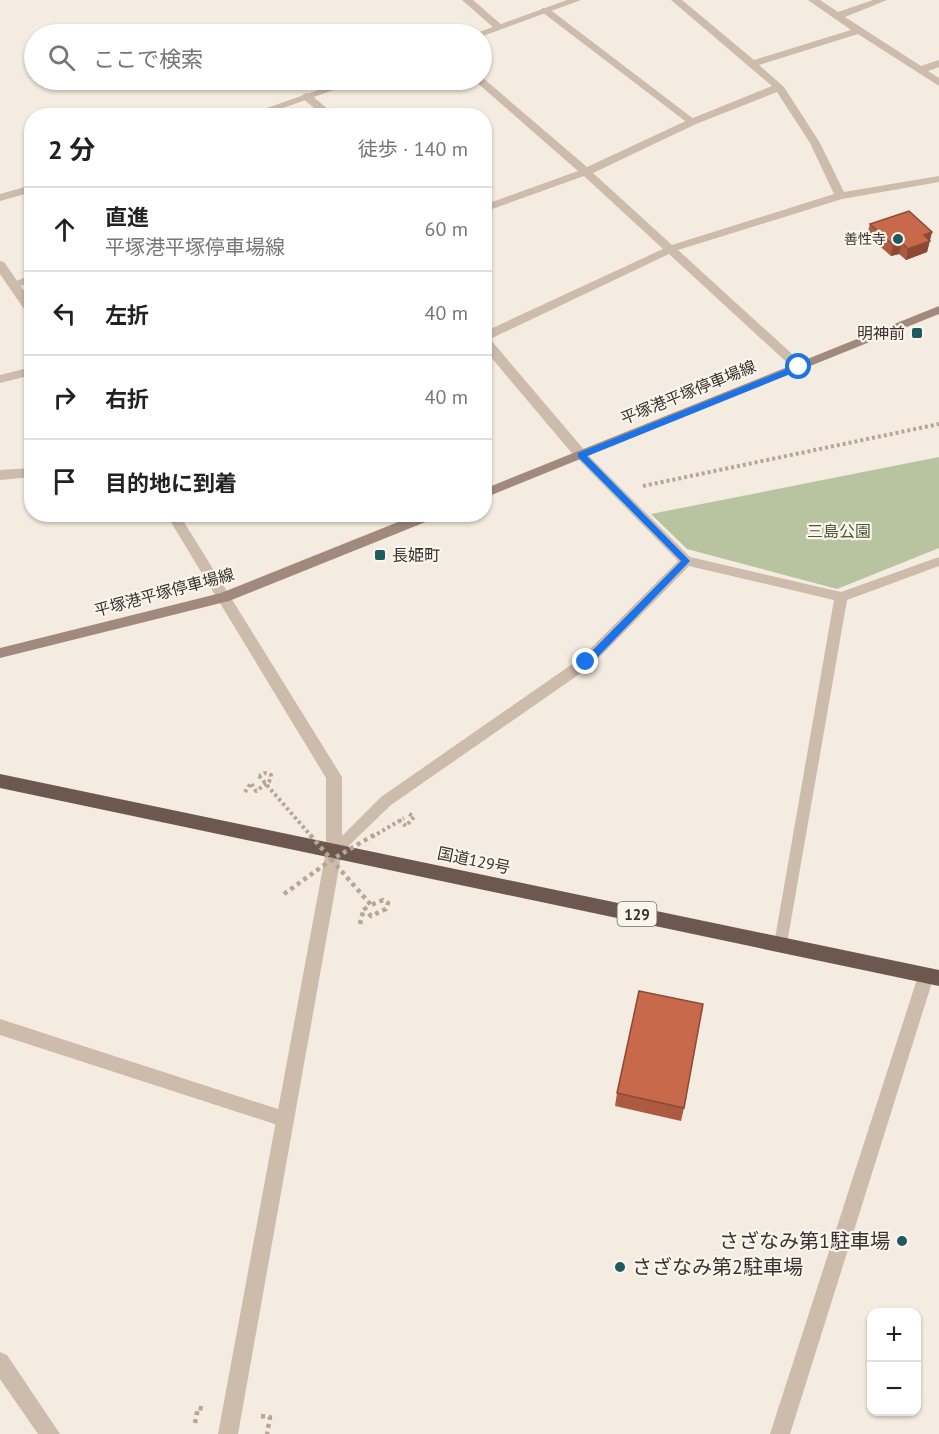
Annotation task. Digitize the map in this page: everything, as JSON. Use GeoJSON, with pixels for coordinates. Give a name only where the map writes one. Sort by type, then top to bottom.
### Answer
{"type":"FeatureCollection","features":[{"type":"Feature","properties":{"kind":"highway","name":"国道129号"},"geometry":{"type":"LineString","coordinates":[[0,781],[333,855],[781,944],[932,977]]}},
{"type":"Feature","properties":{"kind":"main road","name":"平塚港平塚停車場線"},"geometry":{"type":"LineString","coordinates":[[492,491],[939,310]]}},
{"type":"Feature","properties":{"kind":"main road","name":"平塚港平塚停車場線"},"geometry":{"type":"LineString","coordinates":[[0,653],[224,597],[413,522]]}},
{"type":"Feature","properties":{"kind":"street"},"geometry":{"type":"LineString","coordinates":[[467,0],[498,26]]}},
{"type":"Feature","properties":{"kind":"street"},"geometry":{"type":"LineString","coordinates":[[492,29],[576,0]]}},
{"type":"Feature","properties":{"kind":"street"},"geometry":{"type":"LineString","coordinates":[[676,0],[779,87],[815,143],[840,196]]}},
{"type":"Feature","properties":{"kind":"street"},"geometry":{"type":"LineString","coordinates":[[813,0],[939,83]]}},
{"type":"Feature","properties":{"kind":"street"},"geometry":{"type":"LineString","coordinates":[[837,16],[882,0]]}},
{"type":"Feature","properties":{"kind":"street"},"geometry":{"type":"LineString","coordinates":[[753,64],[860,30]]}},
{"type":"Feature","properties":{"kind":"street"},"geometry":{"type":"LineString","coordinates":[[921,70],[939,63]]}},
{"type":"Feature","properties":{"kind":"street"},"geometry":{"type":"LineString","coordinates":[[492,206],[586,172],[692,122],[779,87]]}},
{"type":"Feature","properties":{"kind":"street"},"geometry":{"type":"LineString","coordinates":[[272,108],[325,90]]}},
{"type":"Feature","properties":{"kind":"street"},"geometry":{"type":"LineString","coordinates":[[491,90],[586,172],[799,367]]}},
{"type":"Feature","properties":{"kind":"street"},"geometry":{"type":"LineString","coordinates":[[306,96],[321,108]]}},
{"type":"Feature","properties":{"kind":"street"},"geometry":{"type":"LineString","coordinates":[[492,335],[671,249],[840,196],[939,179]]}},
{"type":"Feature","properties":{"kind":"street"},"geometry":{"type":"LineString","coordinates":[[0,198],[24,190]]}},
{"type":"Feature","properties":{"kind":"street"},"geometry":{"type":"LineString","coordinates":[[0,265],[24,300]]}},
{"type":"Feature","properties":{"kind":"street"},"geometry":{"type":"LineString","coordinates":[[14,284],[24,281]]}},
{"type":"Feature","properties":{"kind":"street"},"geometry":{"type":"LineString","coordinates":[[492,349],[581,455]]}},
{"type":"Feature","properties":{"kind":"street"},"geometry":{"type":"LineString","coordinates":[[0,379],[24,373]]}},
{"type":"Feature","properties":{"kind":"street"},"geometry":{"type":"LineString","coordinates":[[0,475],[24,473]]}},
{"type":"Feature","properties":{"kind":"street"},"geometry":{"type":"LineString","coordinates":[[177,522],[334,777],[333,855],[228,1434]]}},
{"type":"Feature","properties":{"kind":"street"},"geometry":{"type":"LineString","coordinates":[[780,1434],[932,977]]}},
{"type":"Feature","properties":{"kind":"street"},"geometry":{"type":"LineString","coordinates":[[0,1027],[284,1119]]}},
{"type":"Feature","properties":{"kind":"street"},"geometry":{"type":"LineString","coordinates":[[0,1362],[50,1434]]}},
{"type":"Feature","properties":{"kind":"lane"},"geometry":{"type":"LineString","coordinates":[[545,10],[692,122]]}},
{"type":"Feature","properties":{"kind":"lane"},"geometry":{"type":"LineString","coordinates":[[581,455],[686,561],[841,597],[939,561]]}},
{"type":"Feature","properties":{"kind":"lane"},"geometry":{"type":"LineString","coordinates":[[333,855],[386,801],[586,662],[686,561]]}},
{"type":"Feature","properties":{"kind":"lane"},"geometry":{"type":"LineString","coordinates":[[781,944],[841,597]]}},
{"type":"Feature","properties":{"kind":"path"},"geometry":{"type":"LineString","coordinates":[[617,492],[939,424]]}},
{"type":"Feature","properties":{"kind":"path"},"geometry":{"type":"LineString","coordinates":[[245,792],[251,783],[256,791],[269,782],[271,775],[265,773],[259,776],[333,855],[371,905],[383,900],[388,903],[386,909],[371,916],[364,907],[360,924]]}},
{"type":"Feature","properties":{"kind":"path"},"geometry":{"type":"LineString","coordinates":[[284,894],[333,855],[404,818]]}},
{"type":"Feature","properties":{"kind":"path"},"geometry":{"type":"LineString","coordinates":[[195,1423],[198,1408]]}},
{"type":"Feature","properties":{"kind":"path"},"geometry":{"type":"LineString","coordinates":[[261,1416],[270,1417],[267,1434]]}},
{"type":"Feature","properties":{"kind":"green space","name":"三島公園"},"geometry":{"type":"Polygon","coordinates":[[[939,457],[939,548],[837,589],[687,549],[651,514],[939,457]]]}},
{"type":"Feature","properties":{"kind":"building"},"geometry":{"type":"Polygon","coordinates":[[[909,211],[932,232],[924,235],[930,241],[908,249],[902,243],[893,245],[870,224],[909,211]]]}},
{"type":"Feature","properties":{"kind":"building"},"geometry":{"type":"Polygon","coordinates":[[[639,991],[703,1004],[684,1108],[617,1093],[639,991]]]}},
{"type":"Feature","properties":{"kind":"place","name":"善性寺"},"geometry":{"type":"Point","coordinates":[898,239]}},
{"type":"Feature","properties":{"kind":"place","name":"明神前"},"geometry":{"type":"Point","coordinates":[917,333]}},
{"type":"Feature","properties":{"kind":"place","name":"長姫町"},"geometry":{"type":"Point","coordinates":[380,555]}},
{"type":"Feature","properties":{"kind":"place","name":"さざなみ第1駐車場"},"geometry":{"type":"Point","coordinates":[902,1241]}},
{"type":"Feature","properties":{"kind":"place","name":"さざなみ第2駐車場"},"geometry":{"type":"Point","coordinates":[620,1267]}},
{"type":"Feature","properties":{"kind":"route"},"geometry":{"type":"LineString","coordinates":[[586,662],[686,561],[581,455],[799,367]]}}]}
